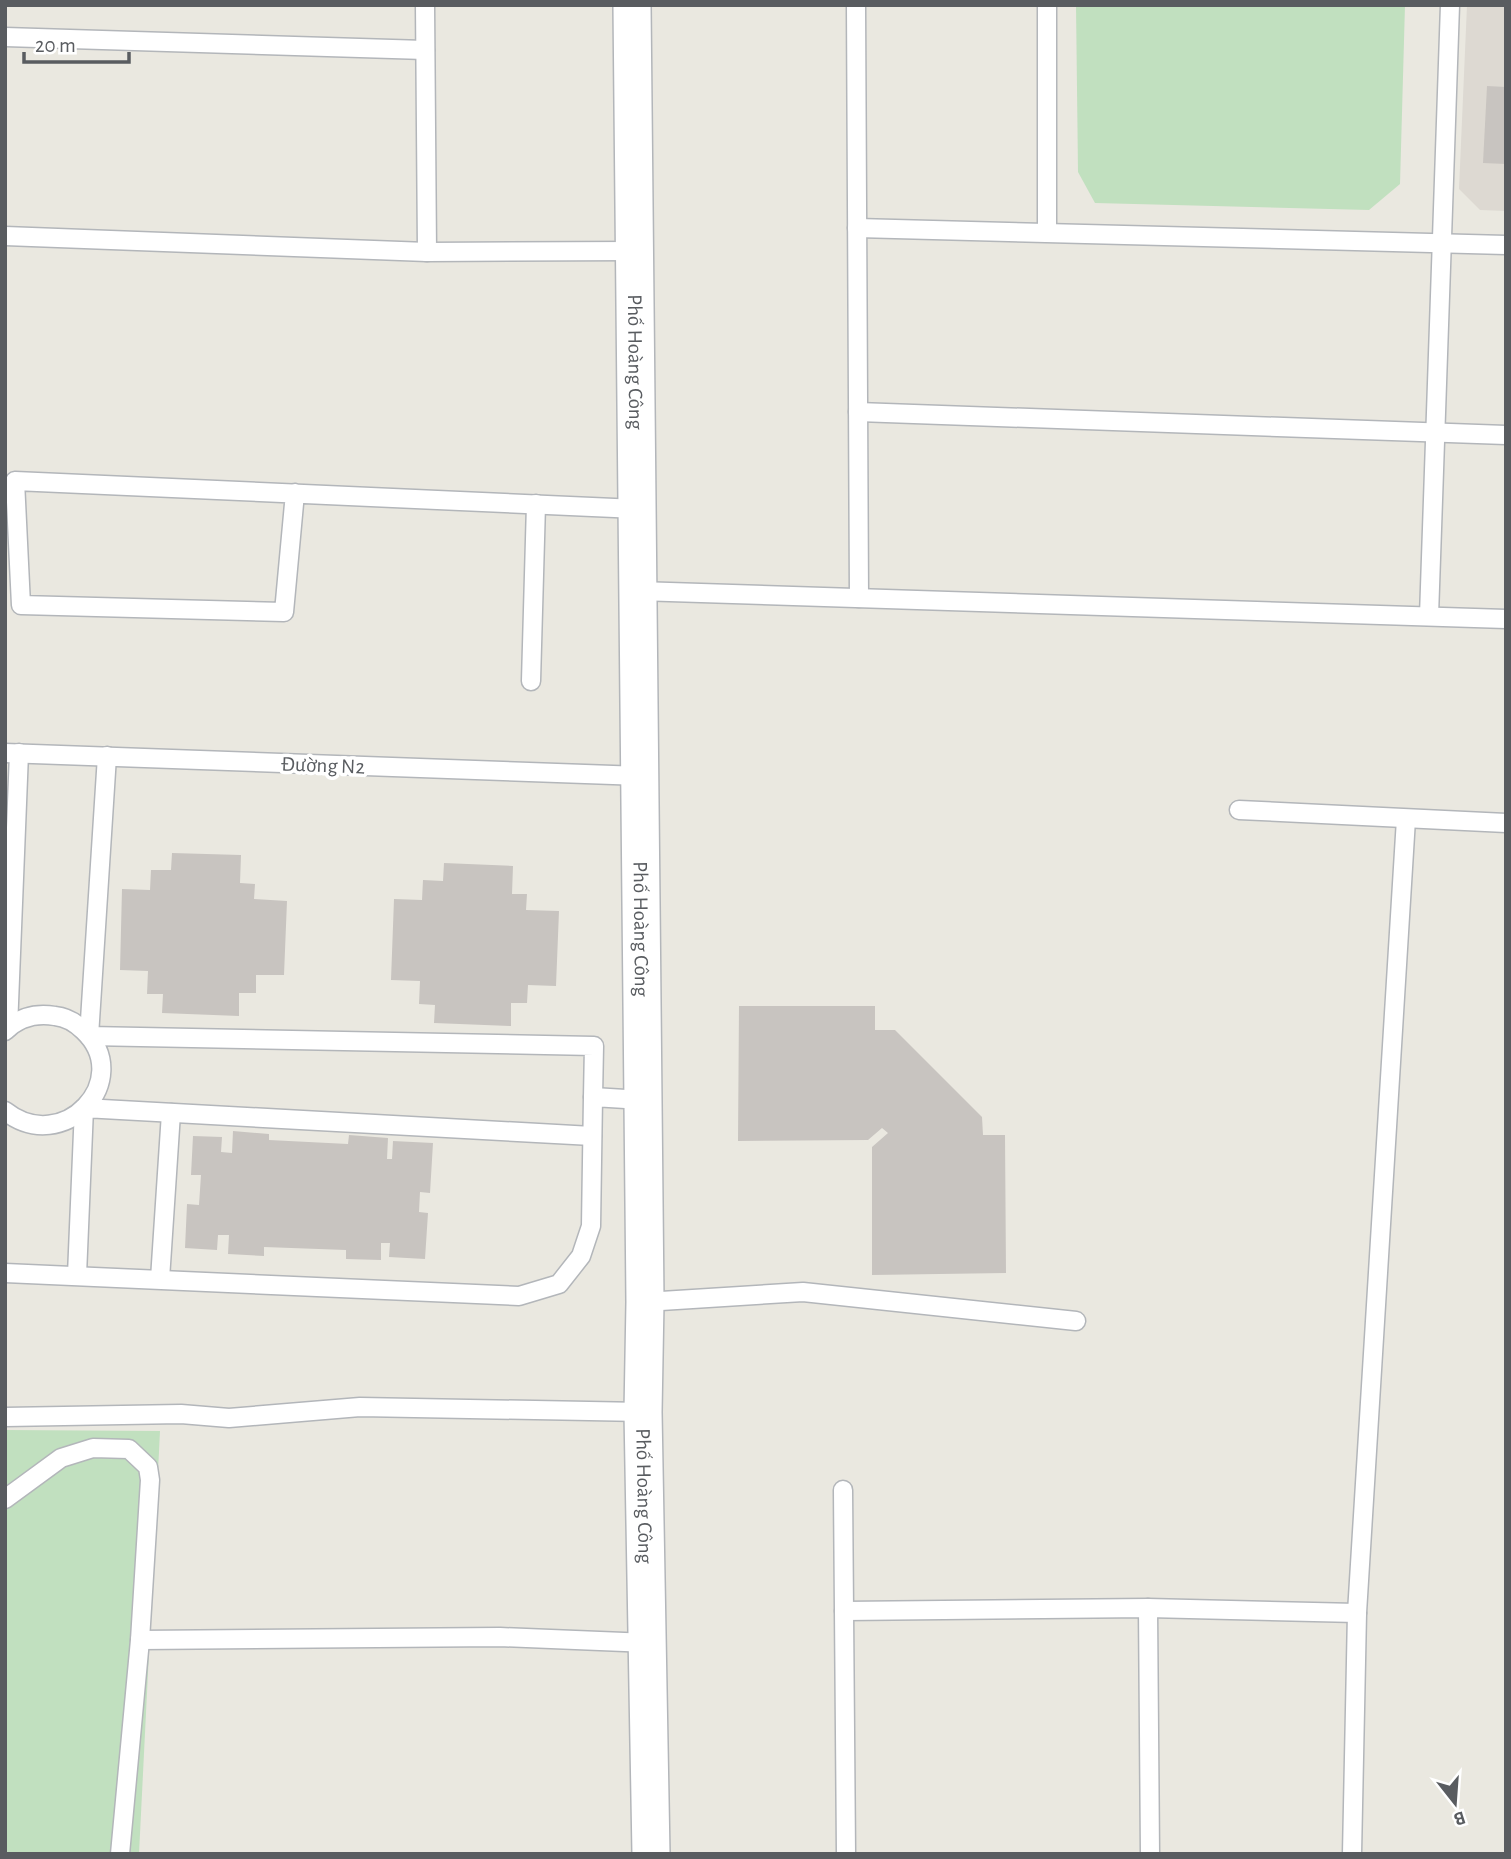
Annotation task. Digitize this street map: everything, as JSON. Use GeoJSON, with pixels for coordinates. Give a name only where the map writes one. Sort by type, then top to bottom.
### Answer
{"type":"FeatureCollection","features":[{"type":"Feature","properties":{"kind":"street","name":"Phố Hoàng Công"},"geometry":{"type":"LineString","coordinates":[[632,5],[641,776],[645,1303],[643,1412],[651,1854]]}},
{"type":"Feature","properties":{"kind":"lane"},"geometry":{"type":"LineString","coordinates":[[425,5],[427,252]]}},
{"type":"Feature","properties":{"kind":"lane"},"geometry":{"type":"LineString","coordinates":[[856,5],[859,598]]}},
{"type":"Feature","properties":{"kind":"lane"},"geometry":{"type":"LineString","coordinates":[[1047,5],[1047,232]]}},
{"type":"Feature","properties":{"kind":"lane"},"geometry":{"type":"LineString","coordinates":[[1429,616],[1450,5]]}},
{"type":"Feature","properties":{"kind":"lane"},"geometry":{"type":"LineString","coordinates":[[5,37],[425,50]]}},
{"type":"Feature","properties":{"kind":"lane"},"geometry":{"type":"LineString","coordinates":[[857,228],[1506,245]]}},
{"type":"Feature","properties":{"kind":"lane"},"geometry":{"type":"LineString","coordinates":[[5,236],[427,252],[635,251]]}},
{"type":"Feature","properties":{"kind":"lane"},"geometry":{"type":"LineString","coordinates":[[858,412],[1506,435]]}},
{"type":"Feature","properties":{"kind":"lane"},"geometry":{"type":"LineString","coordinates":[[295,493],[284,612],[21,605],[15,481],[295,493],[637,509]]}},
{"type":"Feature","properties":{"kind":"lane"},"geometry":{"type":"LineString","coordinates":[[531,681],[536,504]]}},
{"type":"Feature","properties":{"kind":"lane"},"geometry":{"type":"LineString","coordinates":[[638,591],[1506,619]]}},
{"type":"Feature","properties":{"kind":"lane"},"geometry":{"type":"LineString","coordinates":[[6,1029],[12,753]]}},
{"type":"Feature","properties":{"kind":"lane","name":"Đường N2"},"geometry":{"type":"LineString","coordinates":[[12,753],[641,776]]}},
{"type":"Feature","properties":{"kind":"lane"},"geometry":{"type":"LineString","coordinates":[[89,1036],[107,756]]}},
{"type":"Feature","properties":{"kind":"lane"},"geometry":{"type":"LineString","coordinates":[[1239,810],[1506,823]]}},
{"type":"Feature","properties":{"kind":"lane"},"geometry":{"type":"LineString","coordinates":[[1352,1854],[1357,1613],[1406,819]]}},
{"type":"Feature","properties":{"kind":"lane"},"geometry":{"type":"LineString","coordinates":[[5,1111],[22,1122],[41,1126],[60,1124],[76,1116],[84,1108],[98,1088],[100,1070],[98,1052],[89,1036],[76,1024],[60,1016],[42,1014],[24,1018],[6,1029]]}},
{"type":"Feature","properties":{"kind":"lane"},"geometry":{"type":"LineString","coordinates":[[5,1273],[519,1297],[559,1284],[581,1256],[591,1226],[594,1046],[89,1036]]}},
{"type":"Feature","properties":{"kind":"lane"},"geometry":{"type":"LineString","coordinates":[[593,1097],[642,1100]]}},
{"type":"Feature","properties":{"kind":"lane"},"geometry":{"type":"LineString","coordinates":[[84,1108],[592,1136]]}},
{"type":"Feature","properties":{"kind":"lane"},"geometry":{"type":"LineString","coordinates":[[76,1275],[84,1108]]}},
{"type":"Feature","properties":{"kind":"lane"},"geometry":{"type":"LineString","coordinates":[[160,1279],[171,1113]]}},
{"type":"Feature","properties":{"kind":"lane"},"geometry":{"type":"LineString","coordinates":[[645,1303],[803,1292],[1076,1321]]}},
{"type":"Feature","properties":{"kind":"lane"},"geometry":{"type":"LineString","coordinates":[[5,1418],[181,1414],[229,1418],[360,1407],[643,1412]]}},
{"type":"Feature","properties":{"kind":"lane"},"geometry":{"type":"LineString","coordinates":[[5,1499],[61,1458],[93,1448],[129,1449],[148,1466],[150,1480],[140,1640],[120,1854]]}},
{"type":"Feature","properties":{"kind":"lane"},"geometry":{"type":"LineString","coordinates":[[843,1490],[846,1854]]}},
{"type":"Feature","properties":{"kind":"lane"},"geometry":{"type":"LineString","coordinates":[[844,1611],[1148,1608],[1357,1613]]}},
{"type":"Feature","properties":{"kind":"lane"},"geometry":{"type":"LineString","coordinates":[[1148,1608],[1150,1854]]}},
{"type":"Feature","properties":{"kind":"lane"},"geometry":{"type":"LineString","coordinates":[[140,1640],[500,1637],[649,1643]]}},
{"type":"Feature","properties":{"kind":"shaded area"},"geometry":{"type":"Polygon","coordinates":[[[1467,5],[1506,5],[1506,211],[1480,210],[1459,189],[1467,5]]]}},
{"type":"Feature","properties":{"kind":"green space"},"geometry":{"type":"Polygon","coordinates":[[[1076,5],[1405,5],[1400,184],[1369,210],[1095,203],[1078,172],[1076,5]]]}},
{"type":"Feature","properties":{"kind":"green space"},"geometry":{"type":"Polygon","coordinates":[[[5,1430],[160,1431],[139,1854],[5,1854],[5,1430]]]}},
{"type":"Feature","properties":{"kind":"building"},"geometry":{"type":"Polygon","coordinates":[[[1487,86],[1506,87],[1506,164],[1483,163],[1487,86]]]}},
{"type":"Feature","properties":{"kind":"building"},"geometry":{"type":"Polygon","coordinates":[[[172,853],[241,855],[240,883],[255,884],[254,899],[287,901],[284,975],[256,975],[256,993],[239,993],[239,1016],[162,1013],[163,994],[147,994],[148,971],[120,970],[122,889],[150,890],[151,870],[171,870],[172,853]]]}},
{"type":"Feature","properties":{"kind":"building"},"geometry":{"type":"Polygon","coordinates":[[[444,863],[513,866],[512,894],[527,894],[526,910],[559,911],[556,986],[528,985],[527,1003],[511,1003],[511,1026],[434,1023],[435,1005],[419,1004],[420,981],[391,980],[394,899],[422,900],[423,880],[443,881],[444,863]]]}},
{"type":"Feature","properties":{"kind":"building"},"geometry":{"type":"Polygon","coordinates":[[[739,1006],[875,1006],[875,1030],[895,1030],[982,1117],[983,1135],[1005,1135],[1006,1273],[872,1275],[872,1147],[888,1133],[882,1128],[868,1140],[738,1141],[739,1006]]]}},
{"type":"Feature","properties":{"kind":"building"},"geometry":{"type":"Polygon","coordinates":[[[233,1131],[269,1134],[269,1140],[348,1144],[349,1135],[388,1138],[387,1159],[392,1159],[393,1141],[433,1143],[430,1193],[420,1192],[419,1212],[428,1213],[425,1259],[389,1257],[390,1243],[381,1243],[381,1260],[346,1259],[346,1250],[264,1247],[264,1256],[228,1254],[229,1235],[218,1235],[217,1250],[185,1248],[187,1204],[199,1205],[201,1175],[191,1175],[193,1136],[222,1137],[221,1152],[232,1153],[233,1131]]]}}]}
